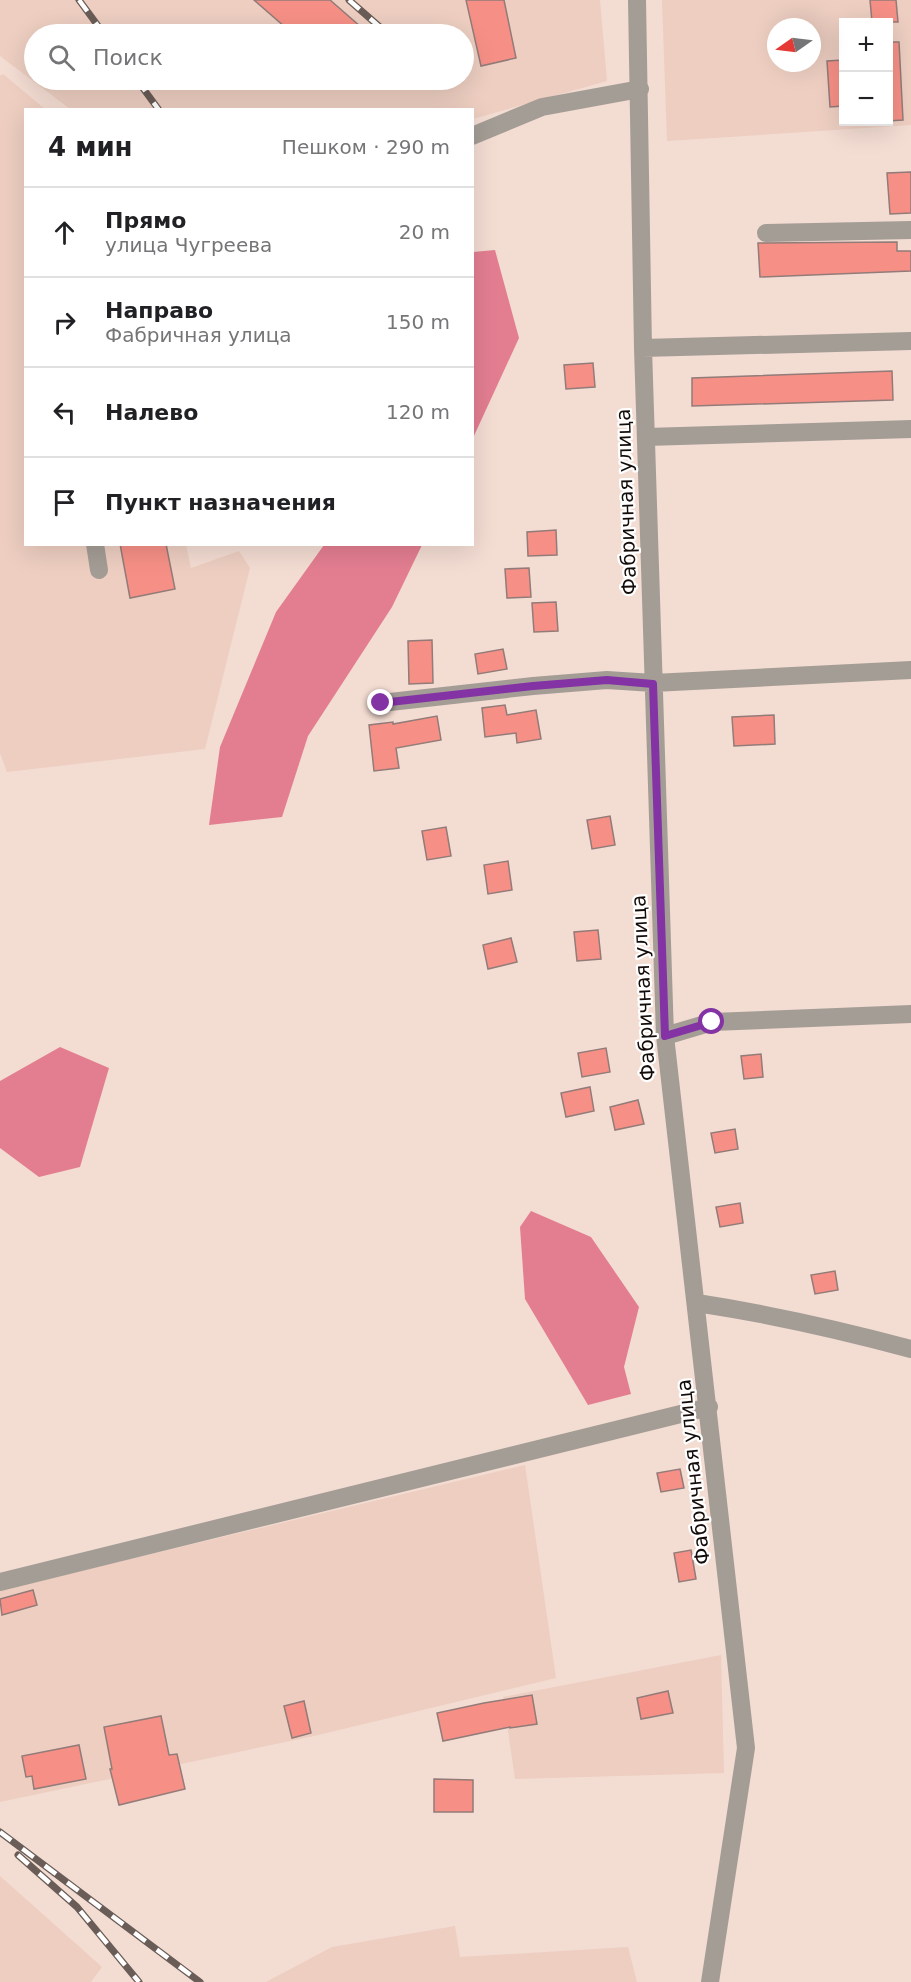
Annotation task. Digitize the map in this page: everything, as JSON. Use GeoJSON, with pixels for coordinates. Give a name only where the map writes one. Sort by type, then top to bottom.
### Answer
{"type":"FeatureCollection","features":[{"type":"Feature","properties":{"kind":"street","name":"Фабричная улица"},"geometry":{"type":"LineString","coordinates":[[637,0],[646,437],[665,1036],[746,1748],[712,1974]]}},
{"type":"Feature","properties":{"kind":"street"},"geometry":{"type":"LineString","coordinates":[[474,135],[542,107],[640,89]]}},
{"type":"Feature","properties":{"kind":"street"},"geometry":{"type":"LineString","coordinates":[[766,233],[911,230]]}},
{"type":"Feature","properties":{"kind":"street"},"geometry":{"type":"LineString","coordinates":[[644,348],[911,341]]}},
{"type":"Feature","properties":{"kind":"street"},"geometry":{"type":"LineString","coordinates":[[646,437],[911,429]]}},
{"type":"Feature","properties":{"kind":"street"},"geometry":{"type":"LineString","coordinates":[[95,546],[99,570]]}},
{"type":"Feature","properties":{"kind":"street"},"geometry":{"type":"LineString","coordinates":[[381,703],[607,680],[653,684],[911,670]]}},
{"type":"Feature","properties":{"kind":"street"},"geometry":{"type":"LineString","coordinates":[[665,1036],[712,1022],[911,1014]]}},
{"type":"Feature","properties":{"kind":"street"},"geometry":{"type":"LineString","coordinates":[[696,1303],[835,1329],[911,1349]]}},
{"type":"Feature","properties":{"kind":"street"},"geometry":{"type":"LineString","coordinates":[[0,1582],[709,1407]]}},
{"type":"Feature","properties":{"kind":"shaded area"},"geometry":{"type":"Polygon","coordinates":[[[0,0],[600,0],[607,81],[474,119],[474,108],[69,108],[45,90],[474,90],[474,24],[24,24],[24,74],[0,56],[0,0]]]}},
{"type":"Feature","properties":{"kind":"shaded area"},"geometry":{"type":"Polygon","coordinates":[[[662,0],[911,0],[911,125],[667,141],[662,0]]]}},
{"type":"Feature","properties":{"kind":"shaded area"},"geometry":{"type":"Polygon","coordinates":[[[3,74],[44,108],[24,108],[24,546],[186,546],[191,568],[239,551],[250,568],[205,749],[7,772],[0,753],[0,76],[3,74]]]}},
{"type":"Feature","properties":{"kind":"shaded area"},"geometry":{"type":"Polygon","coordinates":[[[495,250],[519,338],[474,436],[474,252],[495,250]]]}},
{"type":"Feature","properties":{"kind":"shaded area"},"geometry":{"type":"Polygon","coordinates":[[[323,546],[422,546],[392,607],[308,736],[282,817],[209,825],[220,747],[276,612],[323,546]]]}},
{"type":"Feature","properties":{"kind":"shaded area"},"geometry":{"type":"Polygon","coordinates":[[[60,1047],[109,1068],[80,1167],[39,1177],[0,1148],[0,1081],[60,1047]]]}},
{"type":"Feature","properties":{"kind":"shaded area"},"geometry":{"type":"Polygon","coordinates":[[[531,1211],[591,1237],[639,1307],[624,1367],[631,1394],[588,1405],[525,1299],[520,1227],[531,1211]]]}},
{"type":"Feature","properties":{"kind":"shaded area"},"geometry":{"type":"Polygon","coordinates":[[[525,1465],[556,1678],[314,1736],[0,1802],[0,1590],[525,1465]]]}},
{"type":"Feature","properties":{"kind":"shaded area"},"geometry":{"type":"Polygon","coordinates":[[[721,1655],[724,1773],[515,1779],[503,1697],[721,1655]]]}},
{"type":"Feature","properties":{"kind":"shaded area"},"geometry":{"type":"Polygon","coordinates":[[[0,1876],[102,1967],[91,1982],[0,1982],[0,1876]]]}},
{"type":"Feature","properties":{"kind":"shaded area"},"geometry":{"type":"Polygon","coordinates":[[[455,1926],[460,1957],[628,1947],[637,1982],[266,1982],[332,1947],[455,1926]]]}},
{"type":"Feature","properties":{"kind":"building"},"geometry":{"type":"Polygon","coordinates":[[[254,0],[330,0],[358,24],[282,24],[254,0]]]}},
{"type":"Feature","properties":{"kind":"building"},"geometry":{"type":"Polygon","coordinates":[[[466,0],[504,0],[516,58],[481,66],[474,35],[474,24],[471,24],[466,0]]]}},
{"type":"Feature","properties":{"kind":"building"},"geometry":{"type":"Polygon","coordinates":[[[870,0],[896,0],[898,22],[893,22],[893,18],[872,18],[870,0]]]}},
{"type":"Feature","properties":{"kind":"building"},"geometry":{"type":"Polygon","coordinates":[[[893,42],[899,42],[903,120],[893,121],[893,42]]]}},
{"type":"Feature","properties":{"kind":"building"},"geometry":{"type":"Polygon","coordinates":[[[839,60],[839,106],[830,107],[827,61],[839,60]]]}},
{"type":"Feature","properties":{"kind":"building"},"geometry":{"type":"Polygon","coordinates":[[[911,172],[911,213],[890,214],[887,173],[911,172]]]}},
{"type":"Feature","properties":{"kind":"building"},"geometry":{"type":"Polygon","coordinates":[[[897,242],[897,251],[911,251],[911,271],[760,277],[758,243],[897,242]]]}},
{"type":"Feature","properties":{"kind":"building"},"geometry":{"type":"Polygon","coordinates":[[[593,363],[595,387],[566,389],[564,365],[593,363]]]}},
{"type":"Feature","properties":{"kind":"building"},"geometry":{"type":"Polygon","coordinates":[[[892,371],[893,400],[692,406],[692,378],[892,371]]]}},
{"type":"Feature","properties":{"kind":"building"},"geometry":{"type":"Polygon","coordinates":[[[556,530],[557,555],[528,556],[527,532],[556,530]]]}},
{"type":"Feature","properties":{"kind":"building"},"geometry":{"type":"Polygon","coordinates":[[[120,546],[166,546],[175,589],[130,598],[120,546]]]}},
{"type":"Feature","properties":{"kind":"building"},"geometry":{"type":"Polygon","coordinates":[[[529,568],[531,597],[507,598],[505,569],[529,568]]]}},
{"type":"Feature","properties":{"kind":"building"},"geometry":{"type":"Polygon","coordinates":[[[556,602],[558,631],[534,632],[532,603],[556,602]]]}},
{"type":"Feature","properties":{"kind":"building"},"geometry":{"type":"Polygon","coordinates":[[[432,640],[433,683],[409,684],[408,641],[432,640]]]}},
{"type":"Feature","properties":{"kind":"building"},"geometry":{"type":"Polygon","coordinates":[[[503,649],[507,669],[478,674],[475,654],[503,649]]]}},
{"type":"Feature","properties":{"kind":"building"},"geometry":{"type":"Polygon","coordinates":[[[505,705],[507,715],[536,710],[541,739],[517,743],[516,733],[485,737],[482,708],[505,705]]]}},
{"type":"Feature","properties":{"kind":"building"},"geometry":{"type":"Polygon","coordinates":[[[774,715],[775,744],[734,746],[732,717],[774,715]]]}},
{"type":"Feature","properties":{"kind":"building"},"geometry":{"type":"Polygon","coordinates":[[[437,716],[441,740],[396,748],[399,768],[374,771],[369,725],[393,722],[393,724],[437,716]]]}},
{"type":"Feature","properties":{"kind":"building"},"geometry":{"type":"Polygon","coordinates":[[[610,816],[615,845],[592,849],[587,820],[610,816]]]}},
{"type":"Feature","properties":{"kind":"building"},"geometry":{"type":"Polygon","coordinates":[[[446,827],[451,856],[427,860],[422,831],[446,827]]]}},
{"type":"Feature","properties":{"kind":"building"},"geometry":{"type":"Polygon","coordinates":[[[508,861],[512,890],[488,894],[484,865],[508,861]]]}},
{"type":"Feature","properties":{"kind":"building"},"geometry":{"type":"Polygon","coordinates":[[[598,930],[601,959],[577,961],[574,932],[598,930]]]}},
{"type":"Feature","properties":{"kind":"building"},"geometry":{"type":"Polygon","coordinates":[[[511,938],[517,962],[488,969],[483,945],[511,938]]]}},
{"type":"Feature","properties":{"kind":"building"},"geometry":{"type":"Polygon","coordinates":[[[606,1048],[610,1072],[582,1077],[578,1053],[606,1048]]]}},
{"type":"Feature","properties":{"kind":"building"},"geometry":{"type":"Polygon","coordinates":[[[761,1054],[763,1077],[744,1079],[741,1056],[761,1054]]]}},
{"type":"Feature","properties":{"kind":"building"},"geometry":{"type":"Polygon","coordinates":[[[590,1087],[594,1111],[566,1117],[561,1093],[590,1087]]]}},
{"type":"Feature","properties":{"kind":"building"},"geometry":{"type":"Polygon","coordinates":[[[638,1100],[644,1124],[615,1130],[610,1107],[638,1100]]]}},
{"type":"Feature","properties":{"kind":"building"},"geometry":{"type":"Polygon","coordinates":[[[735,1129],[738,1149],[715,1153],[711,1133],[735,1129]]]}},
{"type":"Feature","properties":{"kind":"building"},"geometry":{"type":"Polygon","coordinates":[[[740,1203],[743,1223],[720,1227],[716,1207],[740,1203]]]}},
{"type":"Feature","properties":{"kind":"building"},"geometry":{"type":"Polygon","coordinates":[[[835,1271],[838,1290],[815,1294],[811,1275],[835,1271]]]}},
{"type":"Feature","properties":{"kind":"building"},"geometry":{"type":"Polygon","coordinates":[[[680,1469],[684,1488],[661,1492],[657,1473],[680,1469]]]}},
{"type":"Feature","properties":{"kind":"building"},"geometry":{"type":"Polygon","coordinates":[[[691,1550],[696,1579],[679,1582],[674,1553],[691,1550]]]}},
{"type":"Feature","properties":{"kind":"building"},"geometry":{"type":"Polygon","coordinates":[[[33,1590],[37,1605],[2,1615],[0,1599],[33,1590]]]}},
{"type":"Feature","properties":{"kind":"building"},"geometry":{"type":"Polygon","coordinates":[[[668,1691],[673,1713],[641,1719],[637,1698],[668,1691]]]}},
{"type":"Feature","properties":{"kind":"building"},"geometry":{"type":"Polygon","coordinates":[[[532,1695],[537,1724],[510,1727],[443,1741],[437,1713],[532,1695]]]}},
{"type":"Feature","properties":{"kind":"building"},"geometry":{"type":"Polygon","coordinates":[[[304,1701],[311,1733],[292,1738],[284,1706],[304,1701]]]}},
{"type":"Feature","properties":{"kind":"building"},"geometry":{"type":"Polygon","coordinates":[[[161,1716],[169,1755],[177,1754],[185,1789],[119,1805],[110,1769],[112,1769],[104,1727],[161,1716]]]}},
{"type":"Feature","properties":{"kind":"building"},"geometry":{"type":"Polygon","coordinates":[[[79,1745],[86,1779],[34,1789],[32,1776],[26,1777],[22,1756],[79,1745]]]}},
{"type":"Feature","properties":{"kind":"building"},"geometry":{"type":"Polygon","coordinates":[[[434,1779],[473,1780],[473,1812],[434,1812],[434,1779]]]}},
{"type":"Feature","properties":{"kind":"railway"},"geometry":{"type":"LineString","coordinates":[[79,0],[97,24]]}},
{"type":"Feature","properties":{"kind":"railway"},"geometry":{"type":"LineString","coordinates":[[349,0],[376,24]]}},
{"type":"Feature","properties":{"kind":"railway"},"geometry":{"type":"LineString","coordinates":[[144,90],[158,108]]}},
{"type":"Feature","properties":{"kind":"railway"},"geometry":{"type":"LineString","coordinates":[[0,1832],[200,1982]]}},
{"type":"Feature","properties":{"kind":"railway"},"geometry":{"type":"LineString","coordinates":[[18,1855],[77,1907],[139,1982]]}},
{"type":"Feature","properties":{"kind":"route"},"geometry":{"type":"LineString","coordinates":[[381,703],[607,680],[653,684],[665,1036],[712,1022]]}}]}
